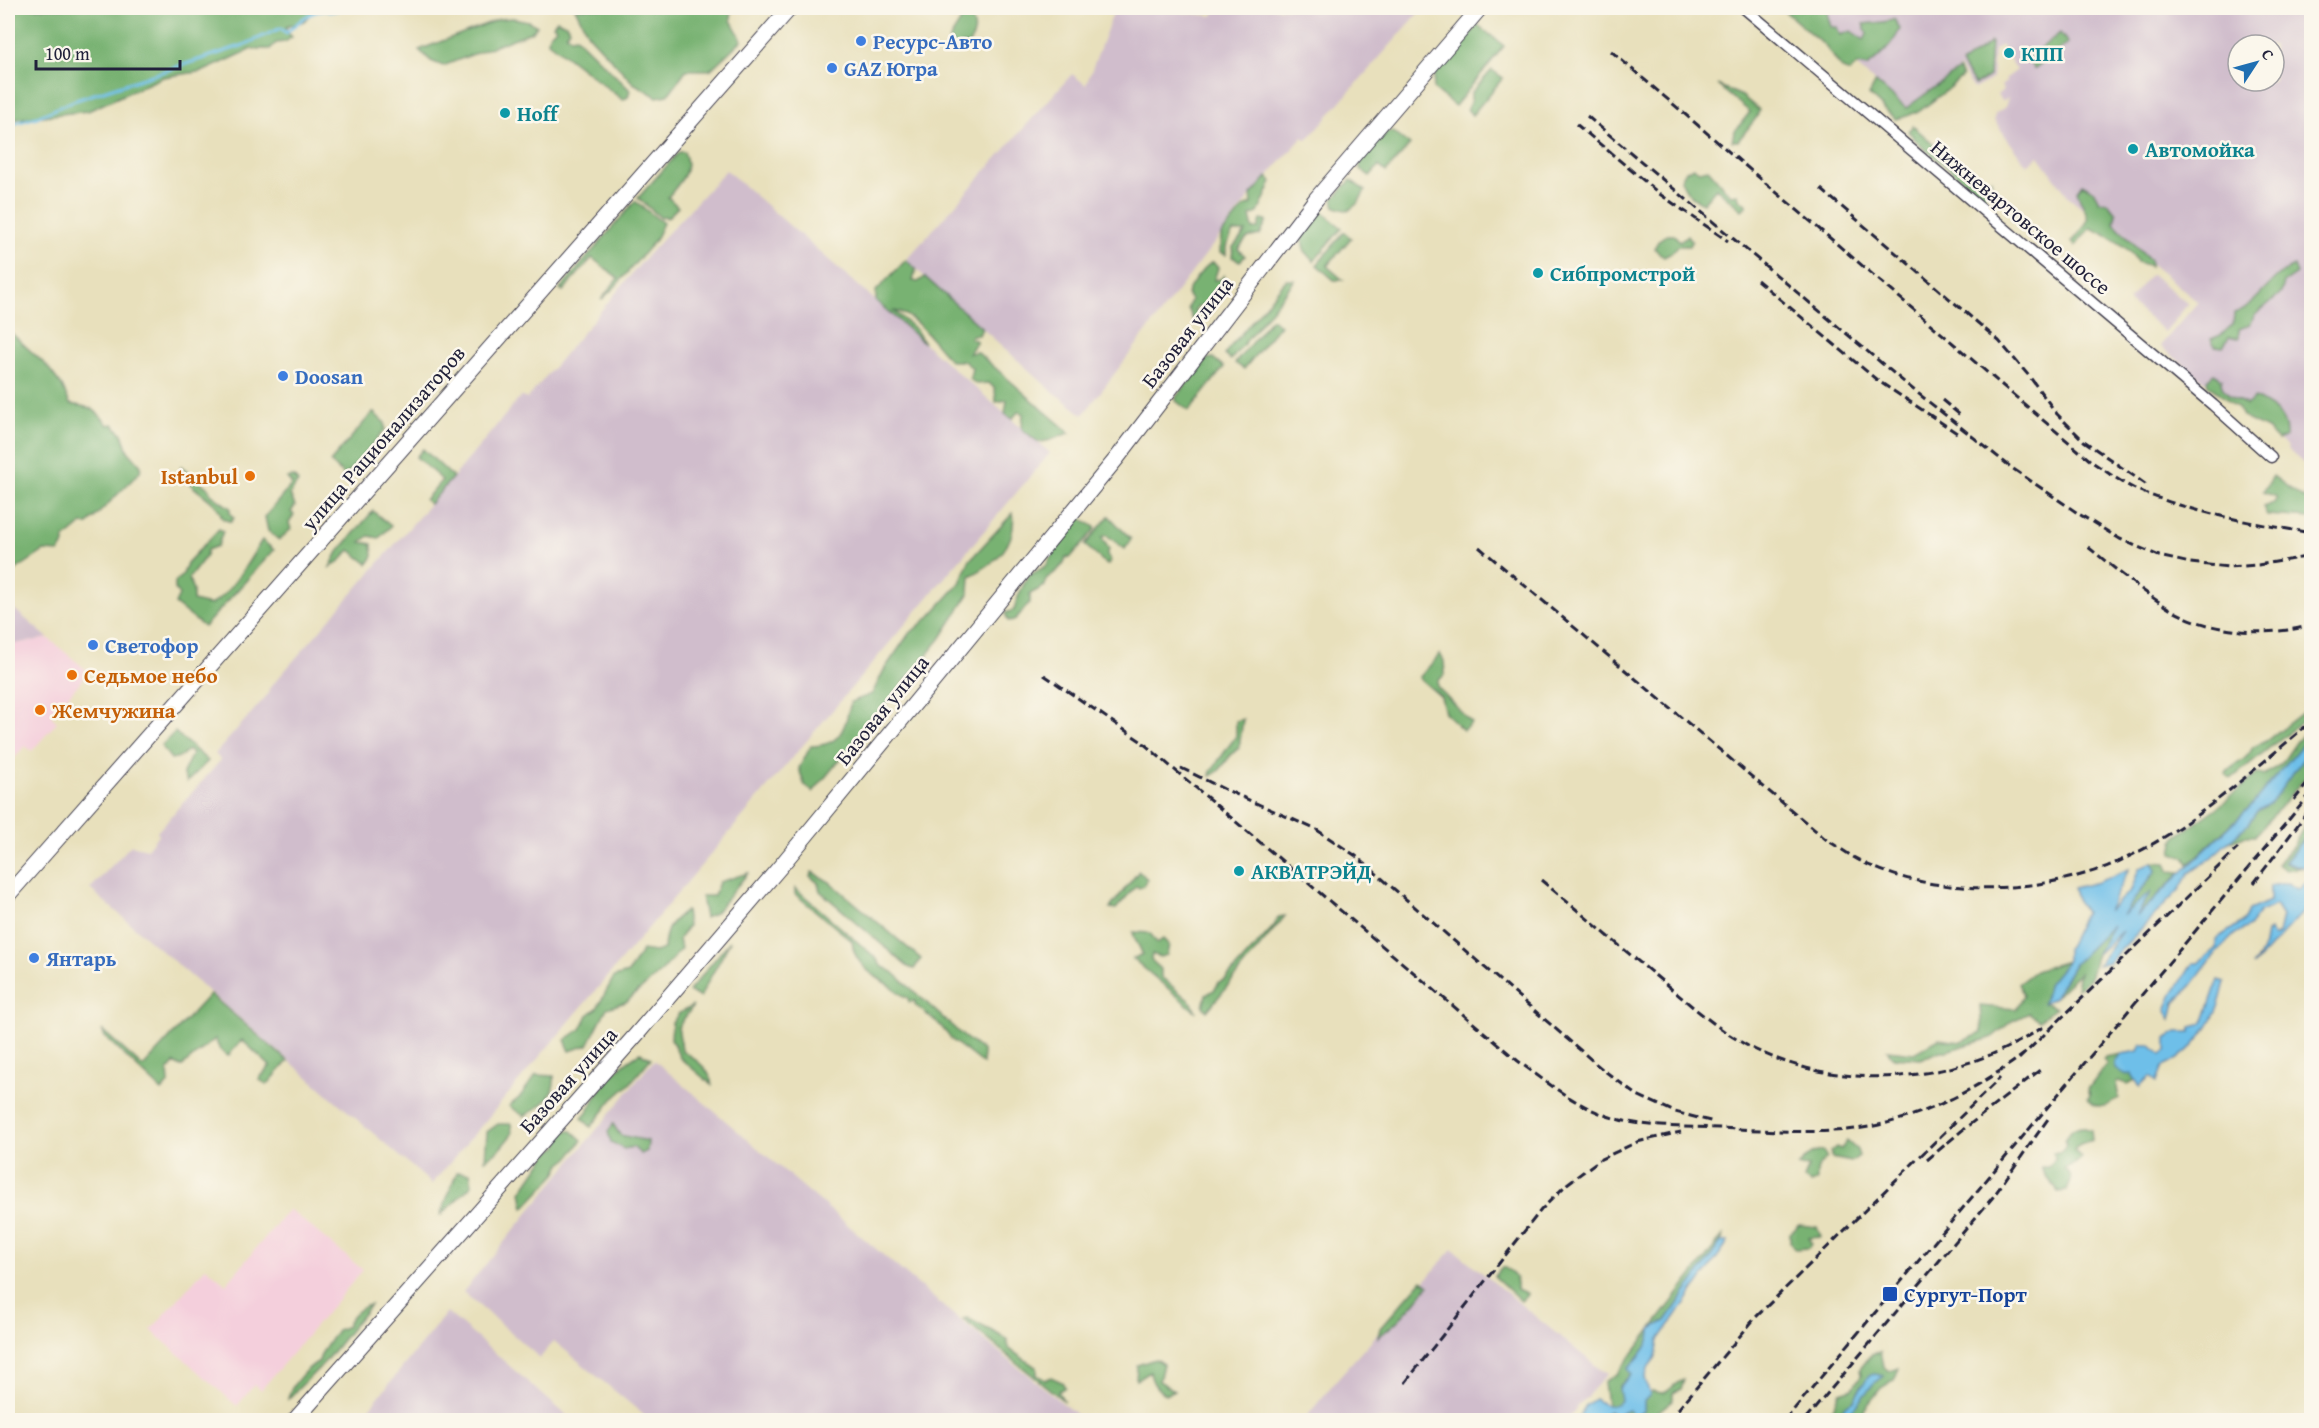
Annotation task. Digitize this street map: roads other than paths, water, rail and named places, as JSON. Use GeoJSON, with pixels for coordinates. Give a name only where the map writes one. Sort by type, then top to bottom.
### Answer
{"type":"FeatureCollection","features":[{"type":"Feature","properties":{"kind":"street","name":"улица Рационализаторов"},"geometry":{"type":"LineString","coordinates":[[8,895],[790,8]]}},
{"type":"Feature","properties":{"kind":"street","name":"Базовая улица"},"geometry":{"type":"LineString","coordinates":[[295,1420],[636,1035],[787,859],[1117,458],[1316,199],[1480,8]]}},
{"type":"Feature","properties":{"kind":"street","name":"Нижневартовское шоссе"},"geometry":{"type":"LineString","coordinates":[[1744,8],[2213,405],[2271,457]]}},
{"type":"Feature","properties":{"kind":"water"},"geometry":{"type":"Polygon","coordinates":[[[2311,738],[2311,748],[2271,803],[2257,811],[2248,824],[2206,862],[2189,873],[2180,889],[2109,962],[2098,965],[2122,931],[2097,954],[2113,925],[2074,964],[2054,998],[2043,1003],[2049,983],[2067,961],[2067,949],[2085,912],[2076,899],[2073,888],[2098,882],[2129,869],[2108,911],[2131,890],[2139,869],[2152,862],[2156,870],[2123,915],[2151,892],[2136,917],[2253,804],[2305,741],[2311,738]]]}},
{"type":"Feature","properties":{"kind":"water"},"geometry":{"type":"Polygon","coordinates":[[[2311,834],[2311,869],[2285,862],[2300,843],[2311,834]]]}},
{"type":"Feature","properties":{"kind":"water"},"geometry":{"type":"Polygon","coordinates":[[[2287,883],[2299,890],[2304,883],[2311,883],[2311,898],[2305,910],[2253,966],[2263,950],[2266,933],[2270,930],[2273,937],[2278,934],[2282,916],[2275,905],[2260,912],[2249,926],[2235,934],[2217,952],[2191,986],[2175,1002],[2171,1019],[2166,1010],[2173,994],[2193,963],[2198,963],[2216,948],[2216,939],[2244,921],[2249,910],[2270,901],[2270,886],[2287,883]]]}},
{"type":"Feature","properties":{"kind":"water"},"geometry":{"type":"Polygon","coordinates":[[[2218,980],[2225,982],[2211,1022],[2186,1052],[2163,1067],[2157,1082],[2150,1077],[2140,1087],[2132,1074],[2125,1075],[2116,1069],[2115,1062],[2122,1054],[2138,1051],[2141,1045],[2150,1045],[2161,1055],[2167,1050],[2167,1038],[2177,1032],[2190,1032],[2191,1027],[2203,1024],[2218,980]]]}},
{"type":"Feature","properties":{"kind":"water"},"geometry":{"type":"Polygon","coordinates":[[[1721,1242],[1728,1242],[1659,1340],[1656,1357],[1649,1366],[1645,1379],[1650,1395],[1644,1401],[1644,1411],[1634,1416],[1628,1410],[1615,1416],[1609,1411],[1599,1420],[1577,1420],[1586,1405],[1595,1399],[1608,1405],[1621,1401],[1619,1388],[1631,1374],[1628,1369],[1647,1346],[1651,1329],[1666,1321],[1721,1242]]]}},
{"type":"Feature","properties":{"kind":"water"},"geometry":{"type":"Polygon","coordinates":[[[1874,1374],[1884,1376],[1873,1384],[1844,1420],[1836,1420],[1845,1405],[1854,1400],[1868,1376],[1874,1374]]]}},
{"type":"Feature","properties":{"kind":"waterway"},"geometry":{"type":"LineString","coordinates":[[8,130],[16,123],[37,117],[73,101],[244,45],[281,28],[286,33],[315,12],[336,11],[344,8]]}},
{"type":"Feature","properties":{"kind":"railway"},"geometry":{"type":"LineString","coordinates":[[1611,51],[2092,462],[2118,480],[2155,497],[2199,511],[2312,533]]}},
{"type":"Feature","properties":{"kind":"railway"},"geometry":{"type":"LineString","coordinates":[[1587,116],[1910,387],[2012,468],[2120,539],[2159,556],[2190,563],[2228,567],[2258,565],[2312,556]]}},
{"type":"Feature","properties":{"kind":"railway"},"geometry":{"type":"LineString","coordinates":[[1576,124],[1661,195],[1728,241]]}},
{"type":"Feature","properties":{"kind":"railway"},"geometry":{"type":"LineString","coordinates":[[1821,189],[1999,341],[2057,414],[2084,441],[2148,486]]}},
{"type":"Feature","properties":{"kind":"railway"},"geometry":{"type":"LineString","coordinates":[[1757,280],[1877,380],[1957,433]]}},
{"type":"Feature","properties":{"kind":"railway"},"geometry":{"type":"LineString","coordinates":[[1942,400],[1960,415]]}},
{"type":"Feature","properties":{"kind":"railway"},"geometry":{"type":"LineString","coordinates":[[1479,547],[1828,841],[1855,858],[1885,872],[1918,881],[1989,888],[2025,886],[2061,880],[2094,871],[2124,859],[2150,846],[2199,814],[2312,721]]}},
{"type":"Feature","properties":{"kind":"railway"},"geometry":{"type":"LineString","coordinates":[[2088,547],[2165,606],[2199,622],[2217,627],[2256,632],[2312,625]]}},
{"type":"Feature","properties":{"kind":"railway"},"geometry":{"type":"LineString","coordinates":[[1044,675],[1148,746]]}},
{"type":"Feature","properties":{"kind":"railway"},"geometry":{"type":"LineString","coordinates":[[1143,743],[1518,1061],[1569,1097],[1616,1119],[1660,1126],[1797,1132],[1856,1129],[1895,1121],[1934,1107],[1971,1089],[2024,1054]]}},
{"type":"Feature","properties":{"kind":"railway"},"geometry":{"type":"LineString","coordinates":[[1181,768],[1317,830],[1356,856],[1602,1069],[1637,1095],[1675,1112],[1714,1122]]}},
{"type":"Feature","properties":{"kind":"railway"},"geometry":{"type":"LineString","coordinates":[[2294,800],[2312,778]]}},
{"type":"Feature","properties":{"kind":"railway"},"geometry":{"type":"LineString","coordinates":[[1785,1420],[2312,792]]}},
{"type":"Feature","properties":{"kind":"railway"},"geometry":{"type":"LineString","coordinates":[[2254,883],[2312,806]]}},
{"type":"Feature","properties":{"kind":"railway"},"geometry":{"type":"LineString","coordinates":[[2019,1059],[2238,848]]}},
{"type":"Feature","properties":{"kind":"railway"},"geometry":{"type":"LineString","coordinates":[[1541,880],[1716,1025],[1750,1047],[1786,1062],[1823,1072],[1861,1076],[1900,1076],[1937,1071],[1974,1061],[2010,1046],[2043,1027]]}},
{"type":"Feature","properties":{"kind":"railway"},"geometry":{"type":"LineString","coordinates":[[1927,1160],[2040,1070]]}},
{"type":"Feature","properties":{"kind":"railway"},"geometry":{"type":"LineString","coordinates":[[1669,1420],[1756,1317],[2000,1078]]}},
{"type":"Feature","properties":{"kind":"railway"},"geometry":{"type":"LineString","coordinates":[[1805,1420],[1993,1197],[2050,1116]]}},
{"type":"Feature","properties":{"kind":"railway"},"geometry":{"type":"LineString","coordinates":[[1405,1383],[1541,1210],[1567,1184],[1599,1160],[1637,1142],[1681,1132]]}},
{"type":"Feature","properties":{"kind":"place","name":"Ресурс-Авто"},"geometry":{"type":"Point","coordinates":[861,41]}},
{"type":"Feature","properties":{"kind":"place","name":"КПП"},"geometry":{"type":"Point","coordinates":[2009,53]}},
{"type":"Feature","properties":{"kind":"place","name":"GAZ Югра"},"geometry":{"type":"Point","coordinates":[832,68]}},
{"type":"Feature","properties":{"kind":"place","name":"Hoff"},"geometry":{"type":"Point","coordinates":[505,113]}},
{"type":"Feature","properties":{"kind":"place","name":"Автомойка"},"geometry":{"type":"Point","coordinates":[2133,149]}},
{"type":"Feature","properties":{"kind":"place","name":"Сибпромстрой"},"geometry":{"type":"Point","coordinates":[1538,273]}},
{"type":"Feature","properties":{"kind":"place","name":"Doosan"},"geometry":{"type":"Point","coordinates":[283,376]}},
{"type":"Feature","properties":{"kind":"place","name":"Istanbul"},"geometry":{"type":"Point","coordinates":[250,476]}},
{"type":"Feature","properties":{"kind":"place","name":"Светофор"},"geometry":{"type":"Point","coordinates":[93,645]}},
{"type":"Feature","properties":{"kind":"place","name":"Седьмое небо"},"geometry":{"type":"Point","coordinates":[72,675]}},
{"type":"Feature","properties":{"kind":"place","name":"Жемчужина"},"geometry":{"type":"Point","coordinates":[40,710]}},
{"type":"Feature","properties":{"kind":"place","name":"АКВАТРЭЙД"},"geometry":{"type":"Point","coordinates":[1239,871]}},
{"type":"Feature","properties":{"kind":"place","name":"Янтарь"},"geometry":{"type":"Point","coordinates":[34,958]}},
{"type":"Feature","properties":{"kind":"place","name":"Сургут-Порт"},"geometry":{"type":"Point","coordinates":[1890,1294]}}]}
